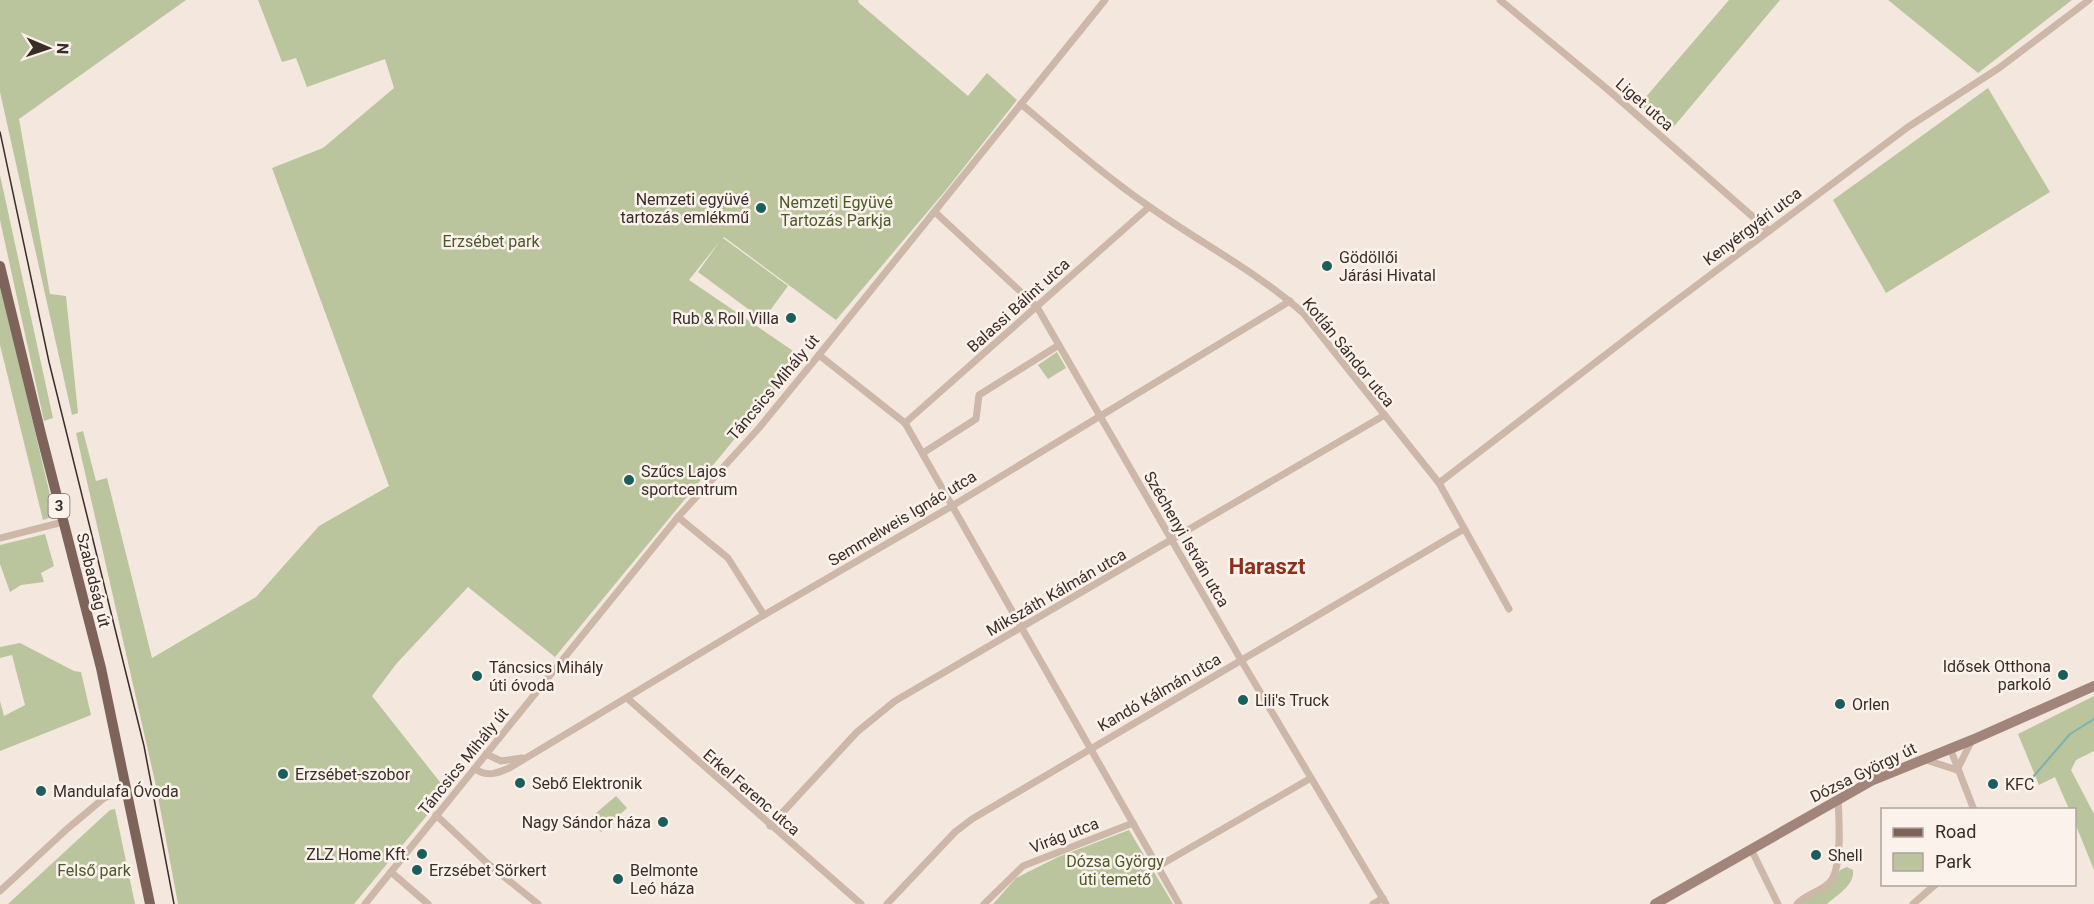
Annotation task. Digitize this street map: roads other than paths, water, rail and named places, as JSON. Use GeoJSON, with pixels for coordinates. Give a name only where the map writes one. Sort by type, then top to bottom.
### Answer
{"type":"FeatureCollection","features":[{"type":"Feature","properties":{"kind":"main road","name":"Szabadság út"},"geometry":{"type":"LineString","coordinates":[[0,266],[101,668],[150,904]]}},
{"type":"Feature","properties":{"kind":"main road","name":"Dózsa György út"},"geometry":{"type":"LineString","coordinates":[[1655,904],[1838,798],[1874,780],[2094,686]]}},
{"type":"Feature","properties":{"kind":"street","name":"Táncsics Mihály út"},"geometry":{"type":"LineString","coordinates":[[365,904],[678,517],[759,428],[819,355],[1105,0]]}},
{"type":"Feature","properties":{"kind":"street","name":"Liget utca"},"geometry":{"type":"LineString","coordinates":[[1500,0],[1606,88],[1769,231]]}},
{"type":"Feature","properties":{"kind":"street","name":"Kenyérgyári utca"},"geometry":{"type":"LineString","coordinates":[[1438,483],[1908,127],[1999,68],[2089,0]]}},
{"type":"Feature","properties":{"kind":"street","name":"Kotlán Sándor utca"},"geometry":{"type":"LineString","coordinates":[[1021,104],[1149,207],[1290,301],[1304,314],[1438,483],[1509,609]]}},
{"type":"Feature","properties":{"kind":"street","name":"Balassi Bálint utca"},"geometry":{"type":"LineString","coordinates":[[905,423],[1149,207]]}},
{"type":"Feature","properties":{"kind":"street","name":"Széchenyi István utca"},"geometry":{"type":"LineString","coordinates":[[935,212],[1037,307],[1241,660],[1385,901]]}},
{"type":"Feature","properties":{"kind":"street","name":"Semmelweis Ignác utca"},"geometry":{"type":"LineString","coordinates":[[475,769],[483,774],[492,774],[511,767],[764,615],[952,506],[1290,301]]}},
{"type":"Feature","properties":{"kind":"street"},"geometry":{"type":"LineString","coordinates":[[923,453],[976,419],[979,395],[1059,345]]}},
{"type":"Feature","properties":{"kind":"street"},"geometry":{"type":"LineString","coordinates":[[819,355],[905,423],[1179,904]]}},
{"type":"Feature","properties":{"kind":"street","name":"Mikszáth Kálmán utca"},"geometry":{"type":"LineString","coordinates":[[770,826],[857,732],[895,701],[1383,416]]}},
{"type":"Feature","properties":{"kind":"street"},"geometry":{"type":"LineString","coordinates":[[678,517],[728,558],[764,615]]}},
{"type":"Feature","properties":{"kind":"street"},"geometry":{"type":"LineString","coordinates":[[0,538],[63,522]]}},
{"type":"Feature","properties":{"kind":"street","name":"Kandó Kálmán utca"},"geometry":{"type":"LineString","coordinates":[[887,904],[964,825],[1464,529]]}},
{"type":"Feature","properties":{"kind":"street","name":"Erkel Ferenc utca"},"geometry":{"type":"LineString","coordinates":[[627,698],[861,904]]}},
{"type":"Feature","properties":{"kind":"street"},"geometry":{"type":"LineString","coordinates":[[1958,770],[1972,740]]}},
{"type":"Feature","properties":{"kind":"street"},"geometry":{"type":"LineString","coordinates":[[1950,748],[1973,808]]}},
{"type":"Feature","properties":{"kind":"street","name":"Semmelweis Ignác utca"},"geometry":{"type":"LineString","coordinates":[[486,754],[501,762],[527,757]]}},
{"type":"Feature","properties":{"kind":"street"},"geometry":{"type":"LineString","coordinates":[[1923,759],[1958,770]]}},
{"type":"Feature","properties":{"kind":"street"},"geometry":{"type":"LineString","coordinates":[[1157,867],[1311,778]]}},
{"type":"Feature","properties":{"kind":"street"},"geometry":{"type":"LineString","coordinates":[[0,891],[104,798],[127,790]]}},
{"type":"Feature","properties":{"kind":"street"},"geometry":{"type":"LineString","coordinates":[[1797,904],[1804,897],[1828,885],[1834,877],[1837,857],[1838,798]]}},
{"type":"Feature","properties":{"kind":"street"},"geometry":{"type":"LineString","coordinates":[[436,815],[487,863],[538,904]]}},
{"type":"Feature","properties":{"kind":"street","name":"Virág utca"},"geometry":{"type":"LineString","coordinates":[[984,904],[1023,866],[1133,823]]}},
{"type":"Feature","properties":{"kind":"street"},"geometry":{"type":"LineString","coordinates":[[1752,849],[1778,904]]}},
{"type":"Feature","properties":{"kind":"street"},"geometry":{"type":"LineString","coordinates":[[391,872],[428,904]]}},
{"type":"Feature","properties":{"kind":"street"},"geometry":{"type":"LineString","coordinates":[[1913,904],[1935,886]]}},
{"type":"Feature","properties":{"kind":"street"},"geometry":{"type":"LineString","coordinates":[[1373,904],[1385,901]]}},
{"type":"Feature","properties":{"kind":"waterway"},"geometry":{"type":"LineString","coordinates":[[2033,777],[2070,734],[2094,719]]}},
{"type":"Feature","properties":{"kind":"tram line"},"geometry":{"type":"LineString","coordinates":[[0,132],[49,362],[144,746],[174,904]]}},
{"type":"Feature","properties":{"kind":"place","name":"Nemzeti együvé tartozás emlékmű"},"geometry":{"type":"Point","coordinates":[761,208]}},
{"type":"Feature","properties":{"kind":"place","name":"Gödöllői Járási Hivatal"},"geometry":{"type":"Point","coordinates":[1327,266]}},
{"type":"Feature","properties":{"kind":"place","name":"Rub & Roll Villa"},"geometry":{"type":"Point","coordinates":[791,318]}},
{"type":"Feature","properties":{"kind":"place","name":"Szűcs Lajos sportcentrum"},"geometry":{"type":"Point","coordinates":[629,480]}},
{"type":"Feature","properties":{"kind":"place","name":"Idősek Otthona parkoló"},"geometry":{"type":"Point","coordinates":[2063,675]}},
{"type":"Feature","properties":{"kind":"place","name":"Táncsics Mihály úti óvoda"},"geometry":{"type":"Point","coordinates":[477,676]}},
{"type":"Feature","properties":{"kind":"place","name":"Lili's Truck"},"geometry":{"type":"Point","coordinates":[1243,700]}},
{"type":"Feature","properties":{"kind":"place","name":"Orlen"},"geometry":{"type":"Point","coordinates":[1840,704]}},
{"type":"Feature","properties":{"kind":"place","name":"Erzsébet-szobor"},"geometry":{"type":"Point","coordinates":[283,774]}},
{"type":"Feature","properties":{"kind":"place","name":"Sebő Elektronik"},"geometry":{"type":"Point","coordinates":[520,783]}},
{"type":"Feature","properties":{"kind":"place","name":"KFC"},"geometry":{"type":"Point","coordinates":[1993,784]}},
{"type":"Feature","properties":{"kind":"place","name":"Mandulafa Óvoda"},"geometry":{"type":"Point","coordinates":[41,791]}},
{"type":"Feature","properties":{"kind":"place","name":"Nagy Sándor háza"},"geometry":{"type":"Point","coordinates":[663,822]}},
{"type":"Feature","properties":{"kind":"place","name":"ZLZ Home Kft."},"geometry":{"type":"Point","coordinates":[422,854]}},
{"type":"Feature","properties":{"kind":"place","name":"Shell"},"geometry":{"type":"Point","coordinates":[1816,855]}},
{"type":"Feature","properties":{"kind":"place","name":"Erzsébet Sörkert"},"geometry":{"type":"Point","coordinates":[417,870]}},
{"type":"Feature","properties":{"kind":"place","name":"Belmonte Leó háza"},"geometry":{"type":"Point","coordinates":[618,879]}},
{"type":"Feature","properties":{"kind":"district","name":"Haraszt"},"geometry":{"type":"Point","coordinates":[1267,566]}},
{"type":"Feature","properties":{"kind":"park label","name":"Nemzeti Együvé Tartozás Parkja"},"geometry":{"type":"Point","coordinates":[836,211]}},
{"type":"Feature","properties":{"kind":"park label","name":"Erzsébet park"},"geometry":{"type":"Point","coordinates":[491,241]}},
{"type":"Feature","properties":{"kind":"park label","name":"Felső park"},"geometry":{"type":"Point","coordinates":[94,870]}},
{"type":"Feature","properties":{"kind":"park label","name":"Dózsa György úti temető"},"geometry":{"type":"Point","coordinates":[1115,870]}}]}
